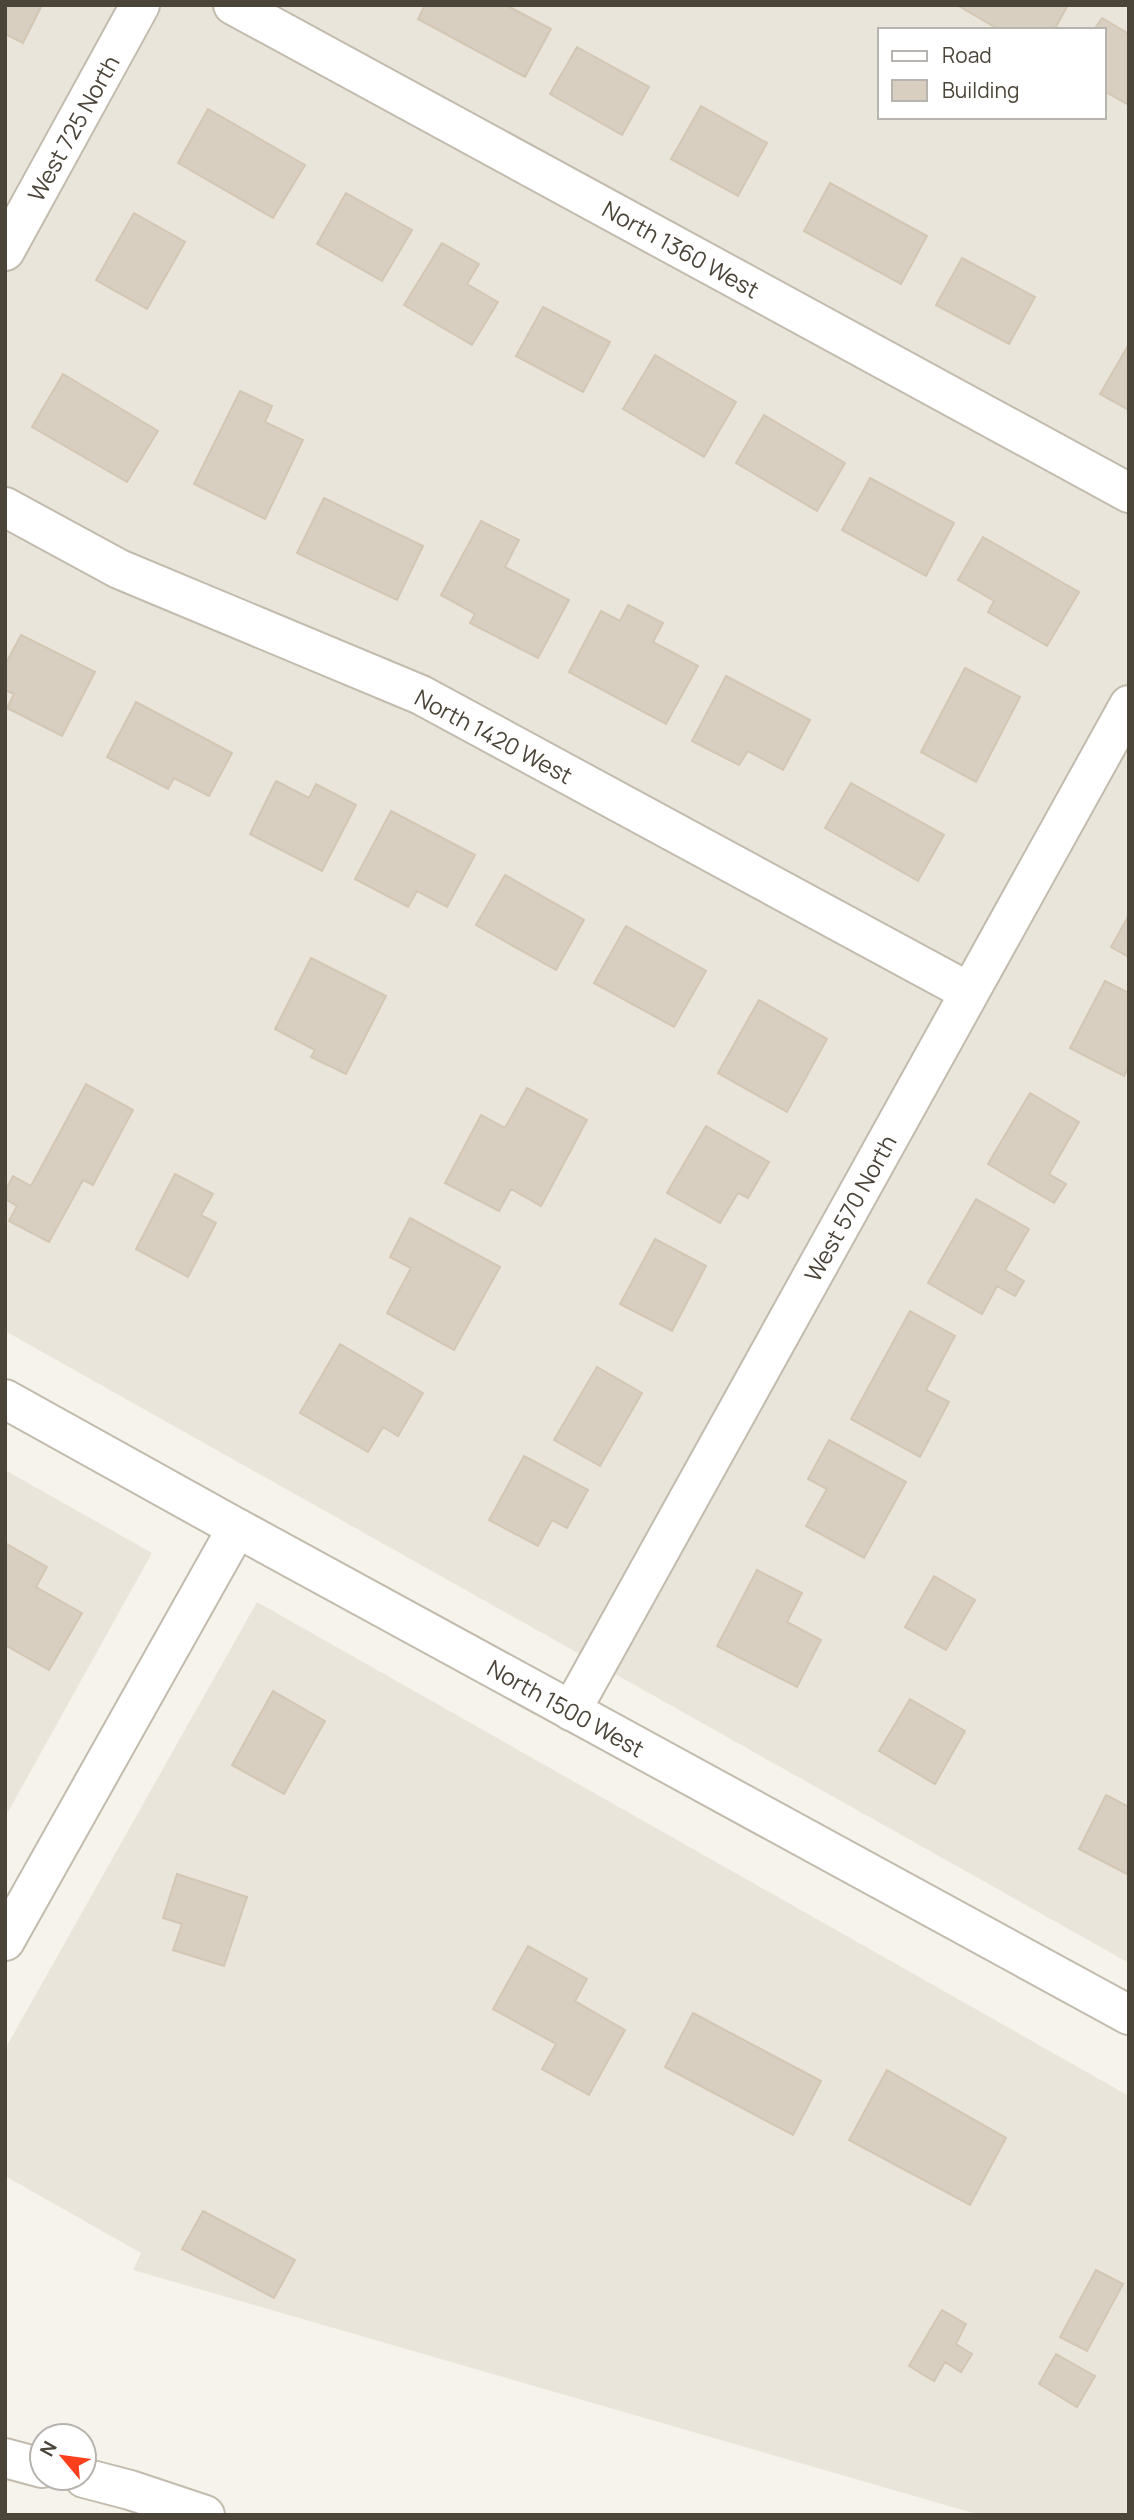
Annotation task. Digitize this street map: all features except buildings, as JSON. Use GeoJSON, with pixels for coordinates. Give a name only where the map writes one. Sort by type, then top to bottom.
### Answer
{"type":"FeatureCollection","features":[{"type":"Feature","properties":{"kind":"street","name":"West 725 North"},"geometry":{"type":"LineString","coordinates":[[5,251],[140,5]]}},
{"type":"Feature","properties":{"kind":"street","name":"North 1360 West"},"geometry":{"type":"LineString","coordinates":[[233,5],[1129,493]]}},
{"type":"Feature","properties":{"kind":"street","name":"North 1420 West"},"geometry":{"type":"LineString","coordinates":[[5,507],[119,569],[421,695],[970,992]]}},
{"type":"Feature","properties":{"kind":"street","name":"West 570 North"},"geometry":{"type":"LineString","coordinates":[[571,1711],[1129,705]]}},
{"type":"Feature","properties":{"kind":"street","name":"North 1500 West"},"geometry":{"type":"LineString","coordinates":[[5,1399],[1129,2015]]}},
{"type":"Feature","properties":{"kind":"street"},"geometry":{"type":"LineString","coordinates":[[5,1941],[237,1528]]}},
{"type":"Feature","properties":{"kind":"street"},"geometry":{"type":"LineString","coordinates":[[5,2458],[28,2464]]}},
{"type":"Feature","properties":{"kind":"street"},"geometry":{"type":"LineString","coordinates":[[98,2482],[205,2515]]}},
{"type":"Feature","properties":{"kind":"shaded area"},"geometry":{"type":"Polygon","coordinates":[[[5,5],[1129,5],[1129,1963],[5,1331],[5,5]]]}},
{"type":"Feature","properties":{"kind":"shaded area"},"geometry":{"type":"Polygon","coordinates":[[[5,1470],[152,1553],[8,1812],[5,1810],[5,1470]]]}},
{"type":"Feature","properties":{"kind":"shaded area"},"geometry":{"type":"Polygon","coordinates":[[[257,1602],[1129,2096],[1129,2515],[980,2515],[133,2270],[141,2253],[5,2176],[5,2049],[257,1602]]]}}]}
